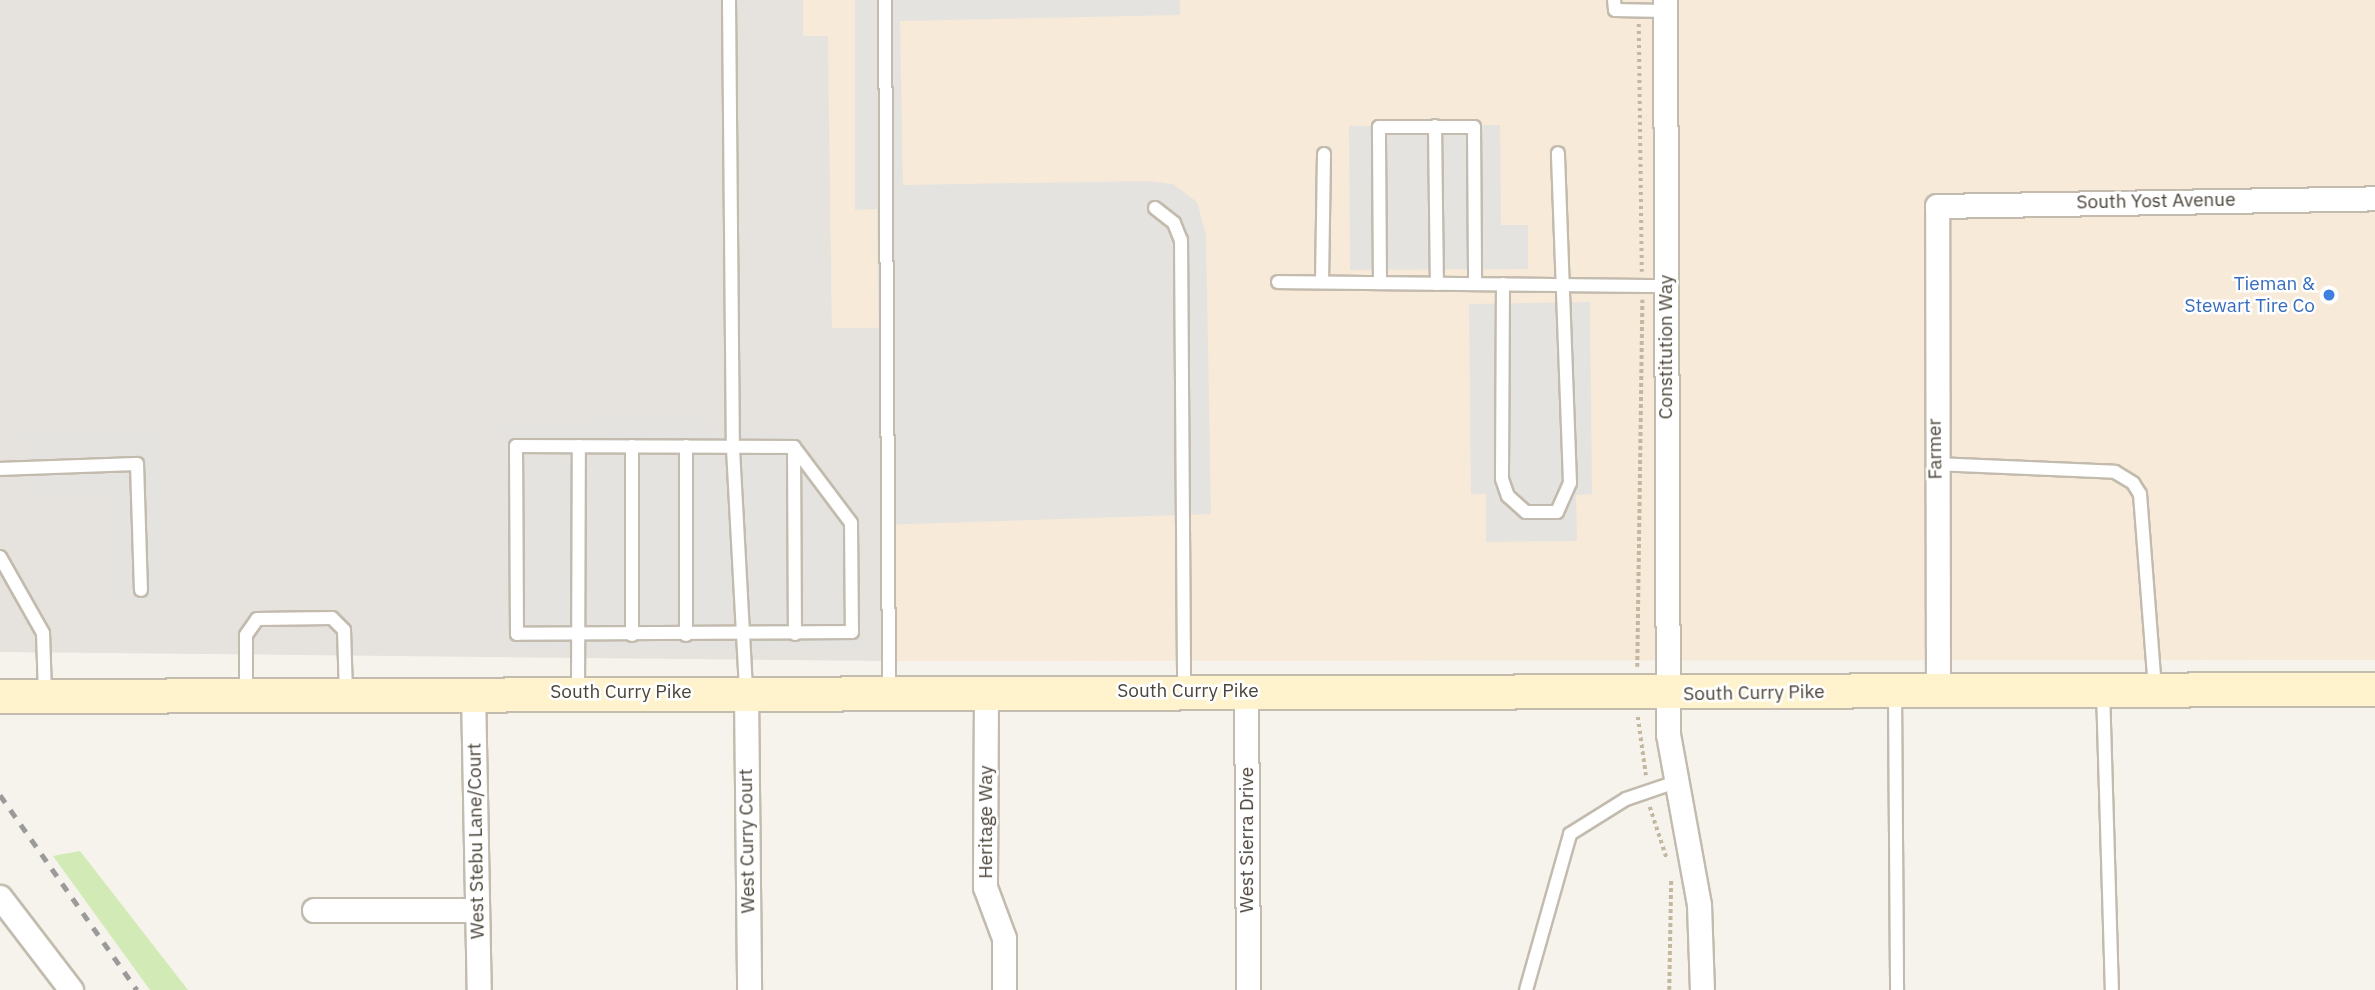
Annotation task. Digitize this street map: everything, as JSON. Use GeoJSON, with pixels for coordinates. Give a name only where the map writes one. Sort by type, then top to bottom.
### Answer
{"type":"FeatureCollection","features":[{"type":"Feature","properties":{"kind":"main road","name":"South Curry Pike"},"geometry":{"type":"LineString","coordinates":[[0,696],[473,691],[1245,690],[1667,694],[2375,689]]}},
{"type":"Feature","properties":{"kind":"street","name":"Constitution Way"},"geometry":{"type":"LineString","coordinates":[[1665,6],[1667,694],[1673,783],[1695,870],[1702,990]]}},
{"type":"Feature","properties":{"kind":"street","name":"South Yost Avenue"},"geometry":{"type":"LineString","coordinates":[[1937,206],[2375,198]]}},
{"type":"Feature","properties":{"kind":"street","name":"Farmer"},"geometry":{"type":"LineString","coordinates":[[1937,206],[1935,464],[1938,691]]}},
{"type":"Feature","properties":{"kind":"street","name":"West Sierra Drive"},"geometry":{"type":"LineString","coordinates":[[1245,690],[1248,990]]}},
{"type":"Feature","properties":{"kind":"street","name":"West Stebu Lane/Court"},"geometry":{"type":"LineString","coordinates":[[473,691],[479,990]]}},
{"type":"Feature","properties":{"kind":"street","name":"West Curry Court"},"geometry":{"type":"LineString","coordinates":[[746,692],[748,990]]}},
{"type":"Feature","properties":{"kind":"street","name":"Heritage Way"},"geometry":{"type":"LineString","coordinates":[[986,692],[985,887],[1004,938],[1004,990]]}},
{"type":"Feature","properties":{"kind":"street"},"geometry":{"type":"LineString","coordinates":[[0,897],[71,990]]}},
{"type":"Feature","properties":{"kind":"street"},"geometry":{"type":"LineString","coordinates":[[314,910],[477,910]]}},
{"type":"Feature","properties":{"kind":"lane"},"geometry":{"type":"LineString","coordinates":[[729,0],[733,446],[746,692]]}},
{"type":"Feature","properties":{"kind":"lane"},"geometry":{"type":"LineString","coordinates":[[884,0],[888,692]]}},
{"type":"Feature","properties":{"kind":"lane"},"geometry":{"type":"LineString","coordinates":[[1614,0],[1615,10],[1665,6]]}},
{"type":"Feature","properties":{"kind":"lane"},"geometry":{"type":"LineString","coordinates":[[1380,283],[1379,127],[1435,126],[1474,127],[1475,284]]}},
{"type":"Feature","properties":{"kind":"lane"},"geometry":{"type":"LineString","coordinates":[[1435,126],[1437,284]]}},
{"type":"Feature","properties":{"kind":"lane"},"geometry":{"type":"LineString","coordinates":[[1503,284],[1502,479],[1508,496],[1526,512],[1557,512],[1570,483],[1558,153]]}},
{"type":"Feature","properties":{"kind":"lane"},"geometry":{"type":"LineString","coordinates":[[1322,282],[1324,154]]}},
{"type":"Feature","properties":{"kind":"lane"},"geometry":{"type":"LineString","coordinates":[[1155,208],[1174,223],[1181,240],[1184,690]]}},
{"type":"Feature","properties":{"kind":"lane"},"geometry":{"type":"LineString","coordinates":[[1278,282],[1666,286]]}},
{"type":"Feature","properties":{"kind":"lane"},"geometry":{"type":"LineString","coordinates":[[516,446],[794,447],[851,523],[852,632],[743,635],[517,634],[516,446]]}},
{"type":"Feature","properties":{"kind":"lane"},"geometry":{"type":"LineString","coordinates":[[578,692],[579,446]]}},
{"type":"Feature","properties":{"kind":"lane"},"geometry":{"type":"LineString","coordinates":[[632,446],[632,635]]}},
{"type":"Feature","properties":{"kind":"lane"},"geometry":{"type":"LineString","coordinates":[[686,446],[686,635]]}},
{"type":"Feature","properties":{"kind":"lane"},"geometry":{"type":"LineString","coordinates":[[794,447],[795,634]]}},
{"type":"Feature","properties":{"kind":"lane"},"geometry":{"type":"LineString","coordinates":[[0,468],[137,464],[141,590]]}},
{"type":"Feature","properties":{"kind":"lane"},"geometry":{"type":"LineString","coordinates":[[1935,464],[2115,472],[2133,483],[2140,494],[2155,690]]}},
{"type":"Feature","properties":{"kind":"lane"},"geometry":{"type":"LineString","coordinates":[[0,557],[43,633],[45,695]]}},
{"type":"Feature","properties":{"kind":"lane"},"geometry":{"type":"LineString","coordinates":[[246,695],[246,635],[257,619],[339,621],[346,693]]}},
{"type":"Feature","properties":{"kind":"lane"},"geometry":{"type":"LineString","coordinates":[[2103,690],[2112,990]]}},
{"type":"Feature","properties":{"kind":"lane"},"geometry":{"type":"LineString","coordinates":[[1895,692],[1897,990]]}},
{"type":"Feature","properties":{"kind":"lane"},"geometry":{"type":"LineString","coordinates":[[1526,990],[1570,834],[1626,799],[1673,783]]}},
{"type":"Feature","properties":{"kind":"path"},"geometry":{"type":"LineString","coordinates":[[1637,654],[1642,286],[1639,10]]}},
{"type":"Feature","properties":{"kind":"path"},"geometry":{"type":"LineString","coordinates":[[1639,726],[1646,777]]}},
{"type":"Feature","properties":{"kind":"path"},"geometry":{"type":"LineString","coordinates":[[1648,802],[1672,872],[1669,990]]}},
{"type":"Feature","properties":{"kind":"shaded area"},"geometry":{"type":"Polygon","coordinates":[[[0,0],[803,0],[803,36],[828,36],[832,328],[884,328],[886,661],[0,652],[0,0]]]}},
{"type":"Feature","properties":{"kind":"shaded area"},"geometry":{"type":"Polygon","coordinates":[[[803,0],[2375,0],[2375,660],[886,661],[884,328],[832,329],[828,36],[803,36],[803,0]]]}},
{"type":"Feature","properties":{"kind":"shaded area"},"geometry":{"type":"Polygon","coordinates":[[[855,0],[1180,0],[1180,15],[900,21],[903,185],[1146,181],[1173,184],[1197,202],[1206,235],[1211,514],[881,525],[877,209],[855,210],[855,0]]]}},
{"type":"Feature","properties":{"kind":"shaded area"},"geometry":{"type":"Polygon","coordinates":[[[1500,125],[1501,225],[1528,225],[1528,269],[1350,270],[1349,126],[1500,125]]]}},
{"type":"Feature","properties":{"kind":"shaded area"},"geometry":{"type":"Polygon","coordinates":[[[1590,302],[1592,494],[1576,495],[1577,541],[1486,542],[1486,494],[1471,494],[1469,304],[1590,302]]]}},
{"type":"Feature","properties":{"kind":"shaded area"},"geometry":{"type":"Polygon","coordinates":[[[712,415],[711,431],[796,436],[861,518],[862,648],[510,649],[502,423],[712,415]]]}},
{"type":"Feature","properties":{"kind":"shaded area"},"geometry":{"type":"Polygon","coordinates":[[[22,431],[162,432],[168,603],[112,601],[110,497],[33,497],[22,431]]]}},
{"type":"Feature","properties":{"kind":"green space"},"geometry":{"type":"Polygon","coordinates":[[[80,851],[188,990],[150,990],[53,856],[80,851]]]}},
{"type":"Feature","properties":{"kind":"railway"},"geometry":{"type":"LineString","coordinates":[[0,795],[137,990]]}},
{"type":"Feature","properties":{"kind":"place","name":"Tieman & Stewart Tire Co"},"geometry":{"type":"Point","coordinates":[2329,295]}}]}
